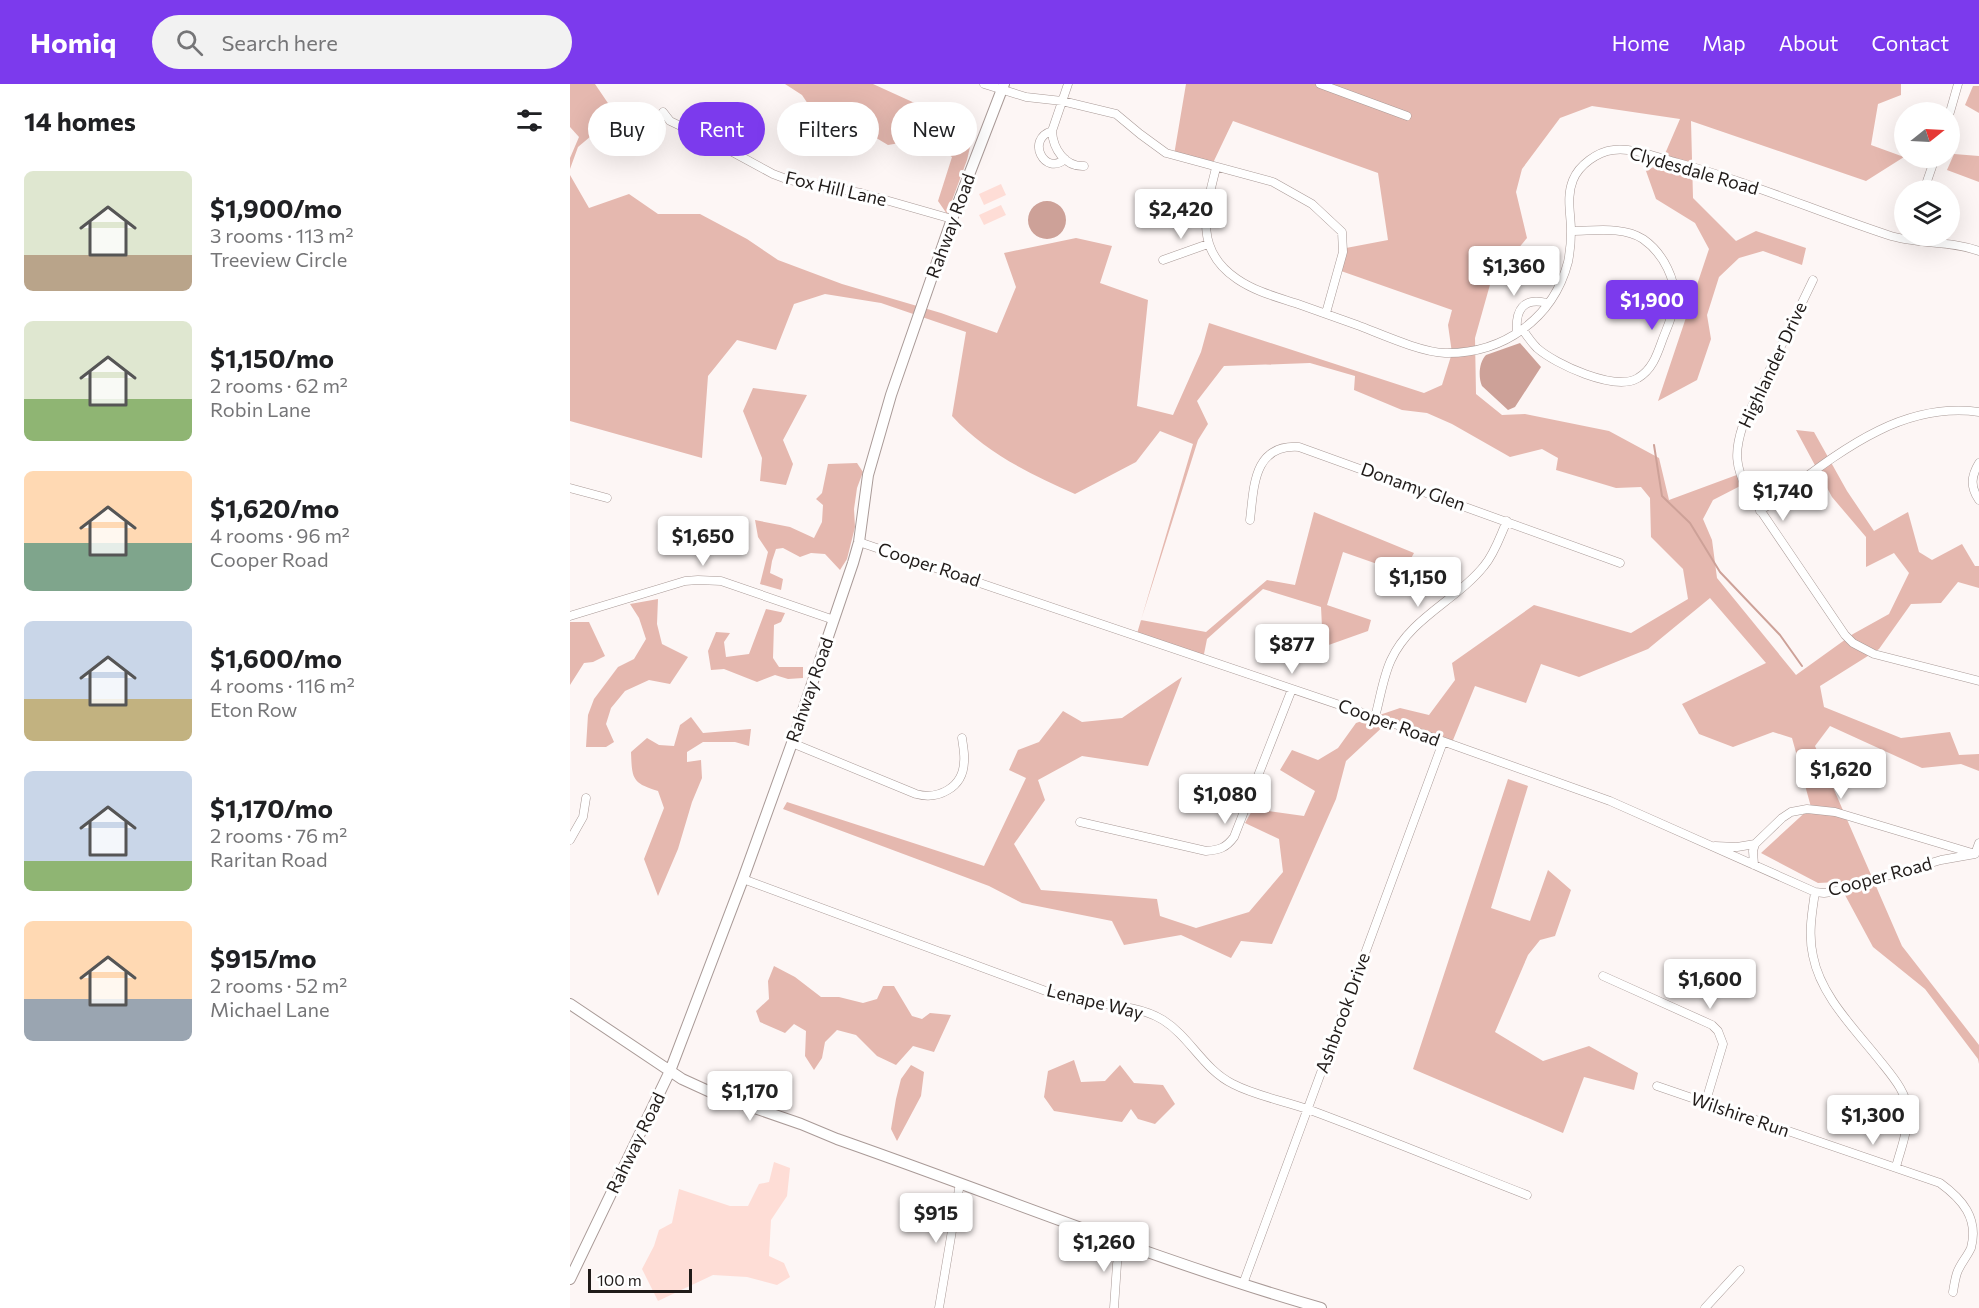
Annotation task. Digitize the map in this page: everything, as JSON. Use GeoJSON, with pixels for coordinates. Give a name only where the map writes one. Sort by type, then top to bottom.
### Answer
{"type":"FeatureCollection","features":[{"type":"Feature","properties":{"kind":"street"},"geometry":{"type":"LineString","coordinates":[[984,84],[1003,87],[1026,98],[1062,101],[1116,114],[1166,153],[1273,182],[1312,204],[1342,231],[1343,252],[1326,314]]}},
{"type":"Feature","properties":{"kind":"street"},"geometry":{"type":"LineString","coordinates":[[1068,84],[1052,131],[1057,149],[1065,159],[1070,164],[1084,166]]}},
{"type":"Feature","properties":{"kind":"street"},"geometry":{"type":"LineString","coordinates":[[1320,84],[1407,116]]}},
{"type":"Feature","properties":{"kind":"street"},"geometry":{"type":"LineString","coordinates":[[1953,102],[1958,84]]}},
{"type":"Feature","properties":{"kind":"street","name":"Rahway Road"},"geometry":{"type":"LineString","coordinates":[[570,1279],[670,1071],[743,879],[860,542],[868,475],[891,395],[952,219],[1003,87]]}},
{"type":"Feature","properties":{"kind":"street","name":"Fox Hill Lane"},"geometry":{"type":"LineString","coordinates":[[666,116],[670,121],[789,180],[861,194],[952,219]]}},
{"type":"Feature","properties":{"kind":"street"},"geometry":{"type":"LineString","coordinates":[[1052,131],[1043,134],[1040,138],[1039,148],[1043,158],[1053,165],[1065,159]]}},
{"type":"Feature","properties":{"kind":"street","name":"Clydesdale Road"},"geometry":{"type":"LineString","coordinates":[[1216,168],[1205,222],[1208,244],[1224,271],[1252,289],[1407,343],[1444,353],[1484,349],[1534,322],[1558,286],[1568,259],[1571,231],[1568,206],[1573,180],[1582,166],[1610,150],[1625,149],[1699,169],[1894,233]]}},
{"type":"Feature","properties":{"kind":"street"},"geometry":{"type":"LineString","coordinates":[[1547,303],[1528,302],[1522,307],[1518,314],[1520,331],[1538,348],[1560,363],[1593,377],[1621,382],[1633,381],[1649,369],[1657,355],[1674,307],[1672,279],[1666,265],[1656,251],[1642,238],[1623,231],[1571,231]]}},
{"type":"Feature","properties":{"kind":"street"},"geometry":{"type":"LineString","coordinates":[[1163,260],[1208,244]]}},
{"type":"Feature","properties":{"kind":"street","name":"Clydesdale Road"},"geometry":{"type":"LineString","coordinates":[[1959,246],[1979,251]]}},
{"type":"Feature","properties":{"kind":"street","name":"Highlander Drive"},"geometry":{"type":"LineString","coordinates":[[1813,280],[1743,425],[1737,442],[1736,458],[1740,477],[1845,635],[1853,643],[1874,654],[1979,681]]}},
{"type":"Feature","properties":{"kind":"street"},"geometry":{"type":"LineString","coordinates":[[1760,510],[1845,450],[1891,424],[1930,411],[1979,412]]}},
{"type":"Feature","properties":{"kind":"street","name":"Donamy Glen"},"geometry":{"type":"LineString","coordinates":[[1250,520],[1256,474],[1262,463],[1278,450],[1295,447],[1307,449],[1620,563]]}},
{"type":"Feature","properties":{"kind":"street"},"geometry":{"type":"LineString","coordinates":[[1979,463],[1972,480],[1974,492],[1979,500]]}},
{"type":"Feature","properties":{"kind":"street"},"geometry":{"type":"LineString","coordinates":[[570,488],[607,498]]}},
{"type":"Feature","properties":{"kind":"street"},"geometry":{"type":"LineString","coordinates":[[1375,717],[1391,660],[1402,642],[1414,628],[1485,565],[1495,550],[1507,521]]}},
{"type":"Feature","properties":{"kind":"street","name":"Cooper Road"},"geometry":{"type":"LineString","coordinates":[[860,542],[1375,717],[1610,801],[1815,892],[1832,892],[1941,860],[1977,855]]}},
{"type":"Feature","properties":{"kind":"street"},"geometry":{"type":"LineString","coordinates":[[570,615],[685,581],[698,580],[721,581],[834,620]]}},
{"type":"Feature","properties":{"kind":"street"},"geometry":{"type":"LineString","coordinates":[[1080,822],[1206,850],[1219,850],[1227,845],[1234,837],[1292,689]]}},
{"type":"Feature","properties":{"kind":"street"},"geometry":{"type":"LineString","coordinates":[[792,743],[916,794],[930,796],[945,793],[960,777],[964,763],[962,738]]}},
{"type":"Feature","properties":{"kind":"street","name":"Ashbrook Drive"},"geometry":{"type":"LineString","coordinates":[[1243,1284],[1443,742]]}},
{"type":"Feature","properties":{"kind":"street"},"geometry":{"type":"LineString","coordinates":[[570,840],[583,817],[586,798]]}},
{"type":"Feature","properties":{"kind":"street","name":"Cooper Road"},"geometry":{"type":"LineString","coordinates":[[1710,846],[1737,847],[1755,844],[1782,818],[1791,812],[1807,809],[1835,812],[1977,855]]}},
{"type":"Feature","properties":{"kind":"street","name":"Cooper Road"},"geometry":{"type":"LineString","coordinates":[[1940,843],[1941,860]]}},
{"type":"Feature","properties":{"kind":"street"},"geometry":{"type":"LineString","coordinates":[[1977,855],[1979,843]]}},
{"type":"Feature","properties":{"kind":"street"},"geometry":{"type":"LineString","coordinates":[[1754,865],[1755,844]]}},
{"type":"Feature","properties":{"kind":"street","name":"Lenape Way"},"geometry":{"type":"LineString","coordinates":[[743,879],[1070,1000],[1123,1006],[1161,1019],[1185,1039],[1220,1077],[1235,1086],[1308,1109],[1527,1195]]}},
{"type":"Feature","properties":{"kind":"street"},"geometry":{"type":"LineString","coordinates":[[1815,892],[1811,934],[1817,971],[1832,999],[1903,1093],[1907,1125],[1896,1167]]}},
{"type":"Feature","properties":{"kind":"street"},"geometry":{"type":"LineString","coordinates":[[1603,976],[1712,1025],[1718,1031],[1723,1044],[1722,1050],[1705,1104]]}},
{"type":"Feature","properties":{"kind":"street"},"geometry":{"type":"LineString","coordinates":[[570,1004],[682,1079],[717,1095],[1121,1242],[1321,1308]]}},
{"type":"Feature","properties":{"kind":"street","name":"Wilshire Run"},"geometry":{"type":"LineString","coordinates":[[1657,1086],[1940,1183],[1961,1197],[1975,1221],[1975,1238],[1957,1272],[1953,1292]]}},
{"type":"Feature","properties":{"kind":"street"},"geometry":{"type":"LineString","coordinates":[[939,1308],[960,1183]]}},
{"type":"Feature","properties":{"kind":"street"},"geometry":{"type":"LineString","coordinates":[[1114,1308],[1121,1242]]}},
{"type":"Feature","properties":{"kind":"street"},"geometry":{"type":"LineString","coordinates":[[1705,1308],[1740,1270]]}},
{"type":"Feature","properties":{"kind":"shaded area"},"geometry":{"type":"Polygon","coordinates":[[[570,84],[595,84],[607,102],[588,102],[588,139],[578,147],[570,169],[570,158],[579,137],[570,127],[570,84]]]}},
{"type":"Feature","properties":{"kind":"shaded area"},"geometry":{"type":"Polygon","coordinates":[[[785,84],[873,84],[913,102],[891,102],[891,144],[888,145],[879,140],[879,102],[807,102],[802,95],[785,84]]]}},
{"type":"Feature","properties":{"kind":"shaded area"},"geometry":{"type":"Polygon","coordinates":[[[1186,84],[1901,84],[1901,95],[1878,104],[1871,145],[1894,153],[1894,163],[1866,181],[1691,121],[1693,198],[1736,241],[1756,231],[1806,248],[1802,265],[1763,251],[1739,258],[1719,277],[1707,315],[1711,339],[1697,380],[1658,401],[1709,249],[1695,223],[1656,199],[1646,171],[1661,163],[1680,119],[1592,106],[1560,118],[1522,169],[1516,192],[1527,238],[1491,281],[1475,338],[1476,394],[1502,415],[1525,414],[1609,431],[1659,458],[1669,500],[1742,473],[1748,482],[1713,500],[1703,519],[1712,540],[1717,578],[1796,675],[1853,634],[1889,614],[1909,573],[1894,553],[1866,567],[1866,537],[1832,497],[1796,430],[1814,432],[1847,491],[1874,531],[1908,512],[1919,552],[1932,560],[1962,544],[1975,566],[1979,566],[1979,588],[1958,582],[1941,603],[1911,604],[1879,649],[1820,686],[1824,707],[1901,738],[1950,732],[1959,755],[1979,754],[1979,771],[1961,764],[1922,768],[1830,726],[1815,746],[1902,946],[1979,1045],[1979,1064],[1978,1059],[1925,989],[1873,947],[1838,882],[1818,883],[1761,853],[1811,807],[1792,738],[1773,732],[1733,747],[1699,734],[1682,704],[1766,663],[1710,598],[1648,649],[1579,677],[1541,664],[1526,703],[1475,686],[1451,745],[1389,721],[1346,761],[1336,799],[1272,944],[1241,941],[1231,958],[1181,935],[1124,945],[1112,921],[1022,903],[989,886],[783,809],[787,802],[984,866],[1026,778],[1009,770],[1018,750],[1039,742],[1063,711],[1082,722],[1122,718],[1182,677],[1148,766],[1082,756],[1038,780],[1045,800],[1014,844],[1041,890],[1157,899],[1160,916],[1196,928],[1249,912],[1283,872],[1279,839],[1245,823],[1253,809],[1304,816],[1315,791],[1280,770],[1292,750],[1318,760],[1338,748],[1356,723],[1400,708],[1429,715],[1455,680],[1452,663],[1534,605],[1631,633],[1688,599],[1683,569],[1651,537],[1650,498],[1641,487],[1616,488],[1556,470],[1558,458],[1542,449],[1510,457],[1452,424],[1427,413],[1402,410],[1354,390],[1355,376],[1310,363],[1224,366],[1197,401],[1208,424],[1198,440],[1141,619],[1193,444],[1160,431],[1136,462],[1075,494],[1042,479],[994,452],[952,416],[966,332],[881,303],[825,294],[794,304],[776,350],[737,340],[708,376],[702,458],[570,421],[570,175],[589,208],[629,194],[658,214],[700,214],[747,239],[778,260],[842,284],[941,313],[997,333],[1016,287],[1004,253],[1076,238],[1112,246],[1100,283],[1148,300],[1137,406],[1173,415],[1201,352],[1209,323],[1424,393],[1442,385],[1452,353],[1448,325],[1452,310],[1341,271],[1346,248],[1388,240],[1378,173],[1233,121],[1212,165],[1174,155],[1186,84]]]}},
{"type":"Feature","properties":{"kind":"shaded area"},"geometry":{"type":"Polygon","coordinates":[[[1973,86],[1979,86],[1979,113],[1965,105],[1973,86]]]}},
{"type":"Feature","properties":{"kind":"shaded area"},"geometry":{"type":"Polygon","coordinates":[[[1960,154],[1979,156],[1979,182],[1947,170],[1948,168],[1960,168],[1960,154]]]}},
{"type":"Feature","properties":{"kind":"shaded area"},"geometry":{"type":"Polygon","coordinates":[[[950,156],[968,156],[947,214],[938,201],[950,156]]]}},
{"type":"Feature","properties":{"kind":"shaded area"},"geometry":{"type":"Polygon","coordinates":[[[1001,184],[1006,195],[984,205],[979,194],[1001,184]]]}},
{"type":"Feature","properties":{"kind":"shaded area"},"geometry":{"type":"Polygon","coordinates":[[[1047,201],[1054,202],[1060,207],[1065,213],[1065,227],[1060,233],[1054,238],[1047,239],[1040,238],[1034,233],[1029,227],[1028,220],[1029,213],[1034,207],[1040,202],[1047,201]]]}},
{"type":"Feature","properties":{"kind":"shaded area"},"geometry":{"type":"Polygon","coordinates":[[[1001,205],[1006,215],[984,225],[979,215],[1001,205]]]}},
{"type":"Feature","properties":{"kind":"shaded area"},"geometry":{"type":"Polygon","coordinates":[[[1520,343],[1541,367],[1515,407],[1508,410],[1482,386],[1481,366],[1486,355],[1520,343]]]}},
{"type":"Feature","properties":{"kind":"shaded area"},"geometry":{"type":"Polygon","coordinates":[[[753,388],[807,395],[783,440],[793,464],[786,485],[760,481],[762,458],[743,411],[753,388]]]}},
{"type":"Feature","properties":{"kind":"shaded area"},"geometry":{"type":"Polygon","coordinates":[[[857,463],[863,472],[857,488],[854,509],[855,527],[847,559],[840,570],[825,554],[811,553],[800,557],[783,548],[776,549],[770,573],[783,579],[781,590],[760,584],[768,552],[758,537],[755,520],[790,527],[814,538],[822,522],[823,505],[816,499],[822,493],[828,464],[857,463]]]}},
{"type":"Feature","properties":{"kind":"shaded area"},"geometry":{"type":"Polygon","coordinates":[[[1314,512],[1414,553],[1403,573],[1343,552],[1327,605],[1371,620],[1368,631],[1323,647],[1321,607],[1263,589],[1207,639],[1203,659],[1136,637],[1141,620],[1206,632],[1267,580],[1295,585],[1314,512]]]}},
{"type":"Feature","properties":{"kind":"shaded area"},"geometry":{"type":"Polygon","coordinates":[[[658,599],[657,624],[662,644],[688,657],[670,684],[649,680],[625,691],[611,708],[606,724],[614,742],[606,747],[586,747],[588,715],[594,699],[618,667],[634,659],[646,639],[639,618],[630,604],[658,599]]]}},
{"type":"Feature","properties":{"kind":"shaded area"},"geometry":{"type":"Polygon","coordinates":[[[766,609],[785,613],[781,622],[774,625],[773,658],[779,667],[803,667],[803,678],[788,679],[775,675],[757,682],[724,669],[711,670],[708,651],[716,632],[730,633],[724,642],[726,657],[749,654],[766,609]]]}},
{"type":"Feature","properties":{"kind":"shaded area"},"geometry":{"type":"Polygon","coordinates":[[[570,622],[589,622],[605,656],[593,662],[584,663],[570,685],[570,622]]]}},
{"type":"Feature","properties":{"kind":"shaded area"},"geometry":{"type":"Polygon","coordinates":[[[691,717],[703,733],[751,729],[749,746],[735,742],[703,742],[687,752],[687,762],[701,760],[702,778],[678,849],[658,896],[644,859],[664,808],[658,791],[635,779],[631,752],[647,738],[659,745],[674,746],[680,725],[691,717]]]}},
{"type":"Feature","properties":{"kind":"shaded area"},"geometry":{"type":"Polygon","coordinates":[[[1508,779],[1528,786],[1491,908],[1530,921],[1548,870],[1571,890],[1555,936],[1540,940],[1528,955],[1495,1032],[1543,1061],[1589,1046],[1638,1073],[1634,1090],[1584,1077],[1563,1133],[1413,1069],[1508,779]]]}},
{"type":"Feature","properties":{"kind":"shaded area"},"geometry":{"type":"Polygon","coordinates":[[[774,966],[795,977],[821,997],[839,997],[863,1003],[877,999],[883,986],[894,986],[912,1016],[922,1019],[930,1013],[951,1015],[934,1052],[913,1046],[896,1065],[877,1056],[856,1035],[837,1030],[825,1042],[822,1058],[814,1070],[805,1056],[806,1031],[794,1024],[785,1033],[760,1022],[756,1011],[769,999],[768,981],[774,966]]]}},
{"type":"Feature","properties":{"kind":"shaded area"},"geometry":{"type":"Polygon","coordinates":[[[1074,1060],[1081,1082],[1105,1081],[1120,1065],[1134,1083],[1163,1085],[1175,1104],[1155,1124],[1138,1119],[1131,1109],[1122,1122],[1054,1111],[1044,1097],[1048,1071],[1074,1060]]]}},
{"type":"Feature","properties":{"kind":"shaded area"},"geometry":{"type":"Polygon","coordinates":[[[911,1065],[924,1072],[921,1096],[897,1141],[891,1129],[896,1099],[901,1079],[911,1065]]]}},
{"type":"Feature","properties":{"kind":"shaded area"},"geometry":{"type":"Polygon","coordinates":[[[774,1162],[790,1168],[787,1196],[771,1220],[769,1256],[784,1263],[790,1277],[777,1285],[747,1277],[713,1275],[658,1301],[642,1269],[654,1246],[659,1230],[672,1223],[679,1189],[730,1206],[748,1206],[759,1184],[769,1182],[774,1162]]]}},
{"type":"Feature","properties":{"kind":"waterway"},"geometry":{"type":"LineString","coordinates":[[1654,445],[1662,496],[1690,523],[1720,572],[1780,635],[1802,666]]}}]}
